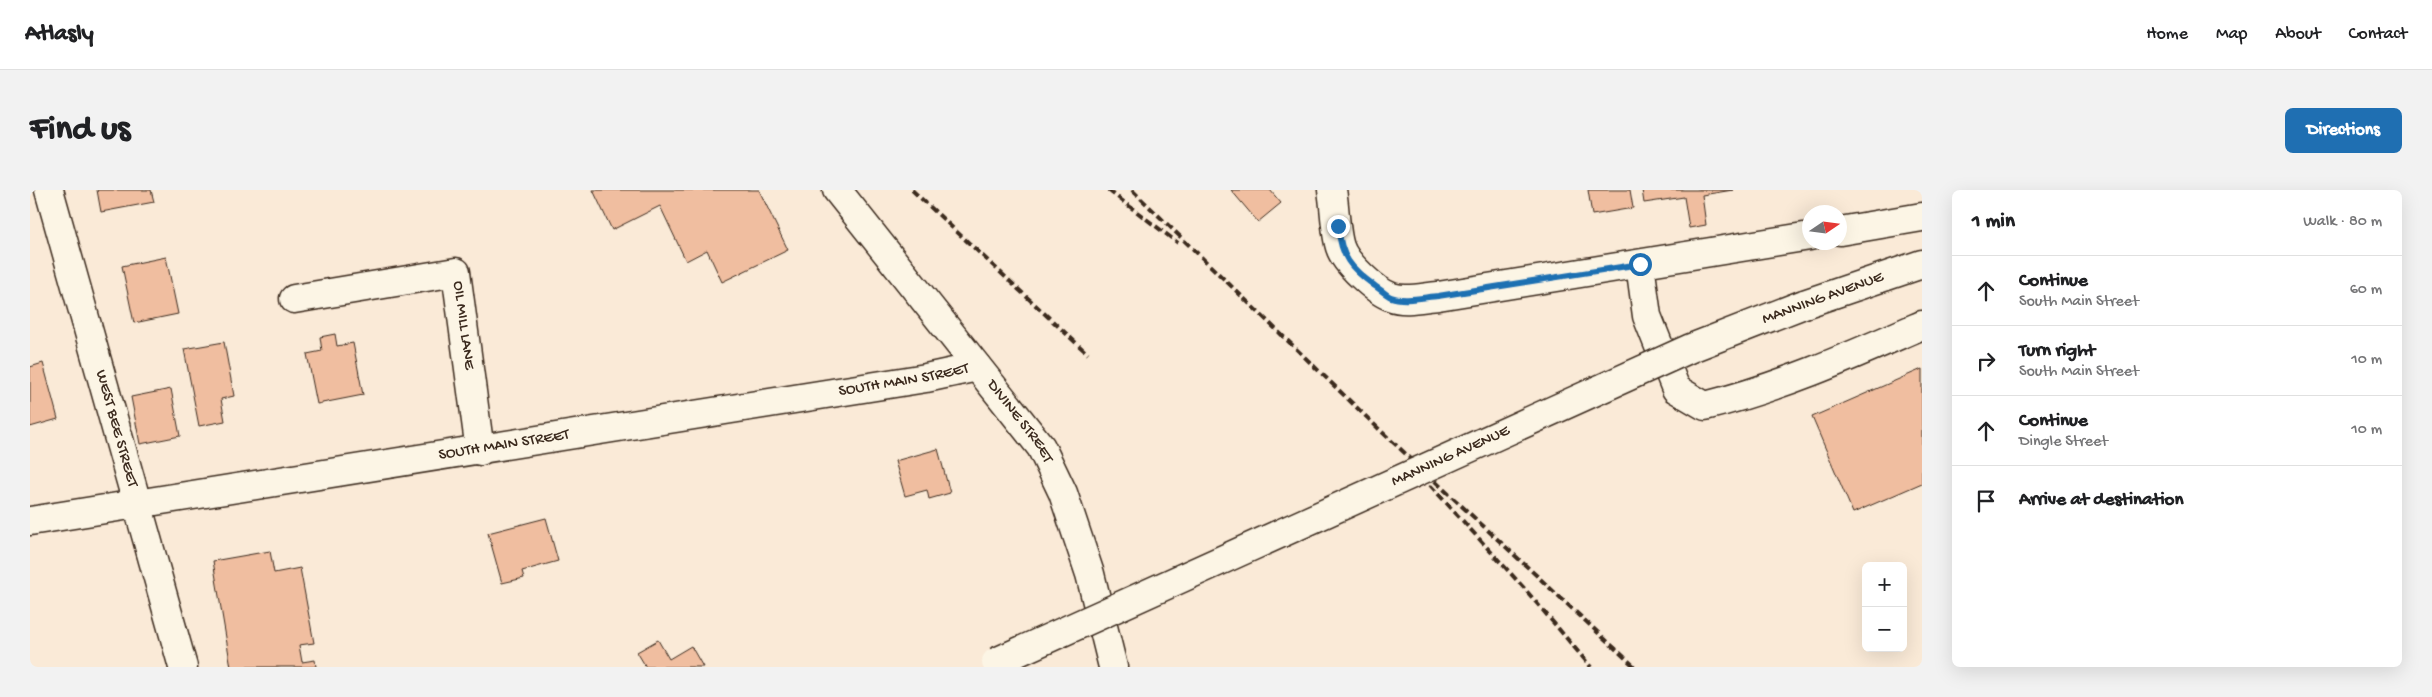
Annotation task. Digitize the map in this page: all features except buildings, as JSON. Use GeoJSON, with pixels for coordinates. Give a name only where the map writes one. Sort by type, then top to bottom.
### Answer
{"type":"FeatureCollection","features":[{"type":"Feature","properties":{"kind":"street","name":"WEST BEE STREET"},"geometry":{"type":"LineString","coordinates":[[49,190],[183,667]]}},
{"type":"Feature","properties":{"kind":"street","name":"DIVINE STREET"},"geometry":{"type":"LineString","coordinates":[[837,190],[1041,447],[1063,492],[1090,574],[1113,667]]}},
{"type":"Feature","properties":{"kind":"street"},"geometry":{"type":"LineString","coordinates":[[1332,190],[1340,248],[1348,263],[1359,274],[1392,297],[1407,299],[1802,237]]}},
{"type":"Feature","properties":{"kind":"street"},"geometry":{"type":"LineString","coordinates":[[1847,230],[1922,217]]}},
{"type":"Feature","properties":{"kind":"street"},"geometry":{"type":"LineString","coordinates":[[1640,264],[1648,316],[1676,389],[1705,406],[1749,394],[1823,368],[1922,325]]}},
{"type":"Feature","properties":{"kind":"street","name":"MANNING AVENUE"},"geometry":{"type":"LineString","coordinates":[[991,664],[1691,348],[1804,304],[1922,264]]}},
{"type":"Feature","properties":{"kind":"street","name":"OIL MILL LANE"},"geometry":{"type":"LineString","coordinates":[[294,299],[456,272],[480,451]]}},
{"type":"Feature","properties":{"kind":"street","name":"SOUTH MAIN STREET"},"geometry":{"type":"LineString","coordinates":[[30,521],[480,451],[926,378],[977,367]]}},
{"type":"Feature","properties":{"kind":"railway"},"geometry":{"type":"LineString","coordinates":[[912,190],[1088,354]]}},
{"type":"Feature","properties":{"kind":"railway"},"geometry":{"type":"LineString","coordinates":[[1108,190],[1178,243]]}},
{"type":"Feature","properties":{"kind":"railway"},"geometry":{"type":"LineString","coordinates":[[1132,190],[1381,431],[1635,667]]}},
{"type":"Feature","properties":{"kind":"railway"},"geometry":{"type":"LineString","coordinates":[[1430,485],[1524,588],[1591,667]]}},
{"type":"Feature","properties":{"kind":"route"},"geometry":{"type":"LineString","coordinates":[[1338,226],[1340,248],[1348,263],[1359,274],[1392,297],[1407,299],[1438,296],[1640,264]]}}]}
